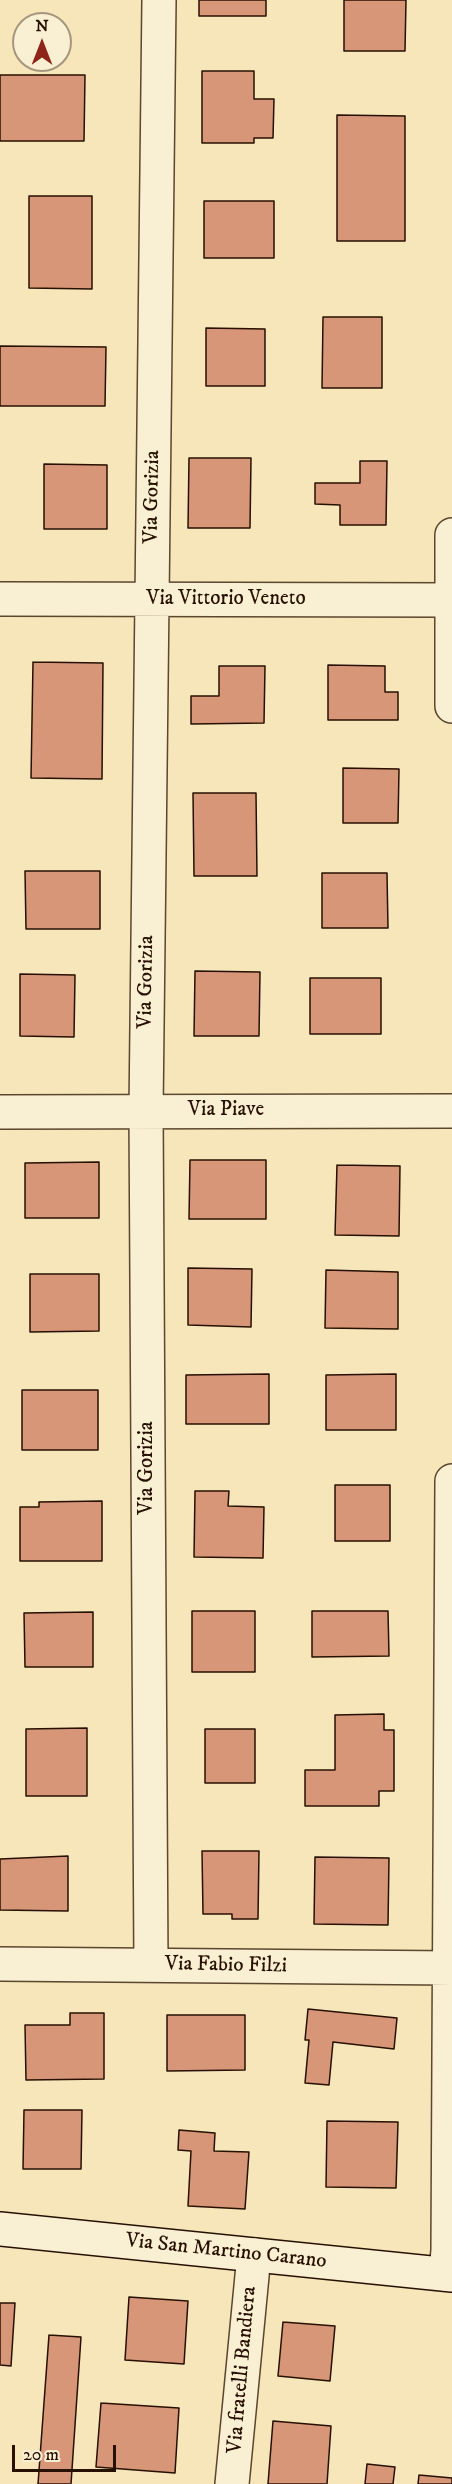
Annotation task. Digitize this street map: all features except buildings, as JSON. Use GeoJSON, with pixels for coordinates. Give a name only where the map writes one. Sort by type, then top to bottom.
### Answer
{"type":"FeatureCollection","features":[{"type":"Feature","properties":{"kind":"street","name":"Via Gorizia"},"geometry":{"type":"LineString","coordinates":[[151,1965],[146,1111],[159,0]]}},
{"type":"Feature","properties":{"kind":"street"},"geometry":{"type":"LineString","coordinates":[[452,535],[452,706]]}},
{"type":"Feature","properties":{"kind":"street","name":"Via Vittorio Veneto"},"geometry":{"type":"LineString","coordinates":[[0,599],[452,600]]}},
{"type":"Feature","properties":{"kind":"street","name":"Via Piave"},"geometry":{"type":"LineString","coordinates":[[0,1112],[452,1111]]}},
{"type":"Feature","properties":{"kind":"street"},"geometry":{"type":"LineString","coordinates":[[449,2275],[452,1481]]}},
{"type":"Feature","properties":{"kind":"street","name":"Via Fabio Filzi"},"geometry":{"type":"LineString","coordinates":[[0,1964],[450,1968]]}},
{"type":"Feature","properties":{"kind":"street","name":"Via San Martino Carano"},"geometry":{"type":"LineString","coordinates":[[0,2229],[449,2275]]}},
{"type":"Feature","properties":{"kind":"street","name":"Via fratelli Bandiera"},"geometry":{"type":"LineString","coordinates":[[232,2484],[254,2255]]}}]}
